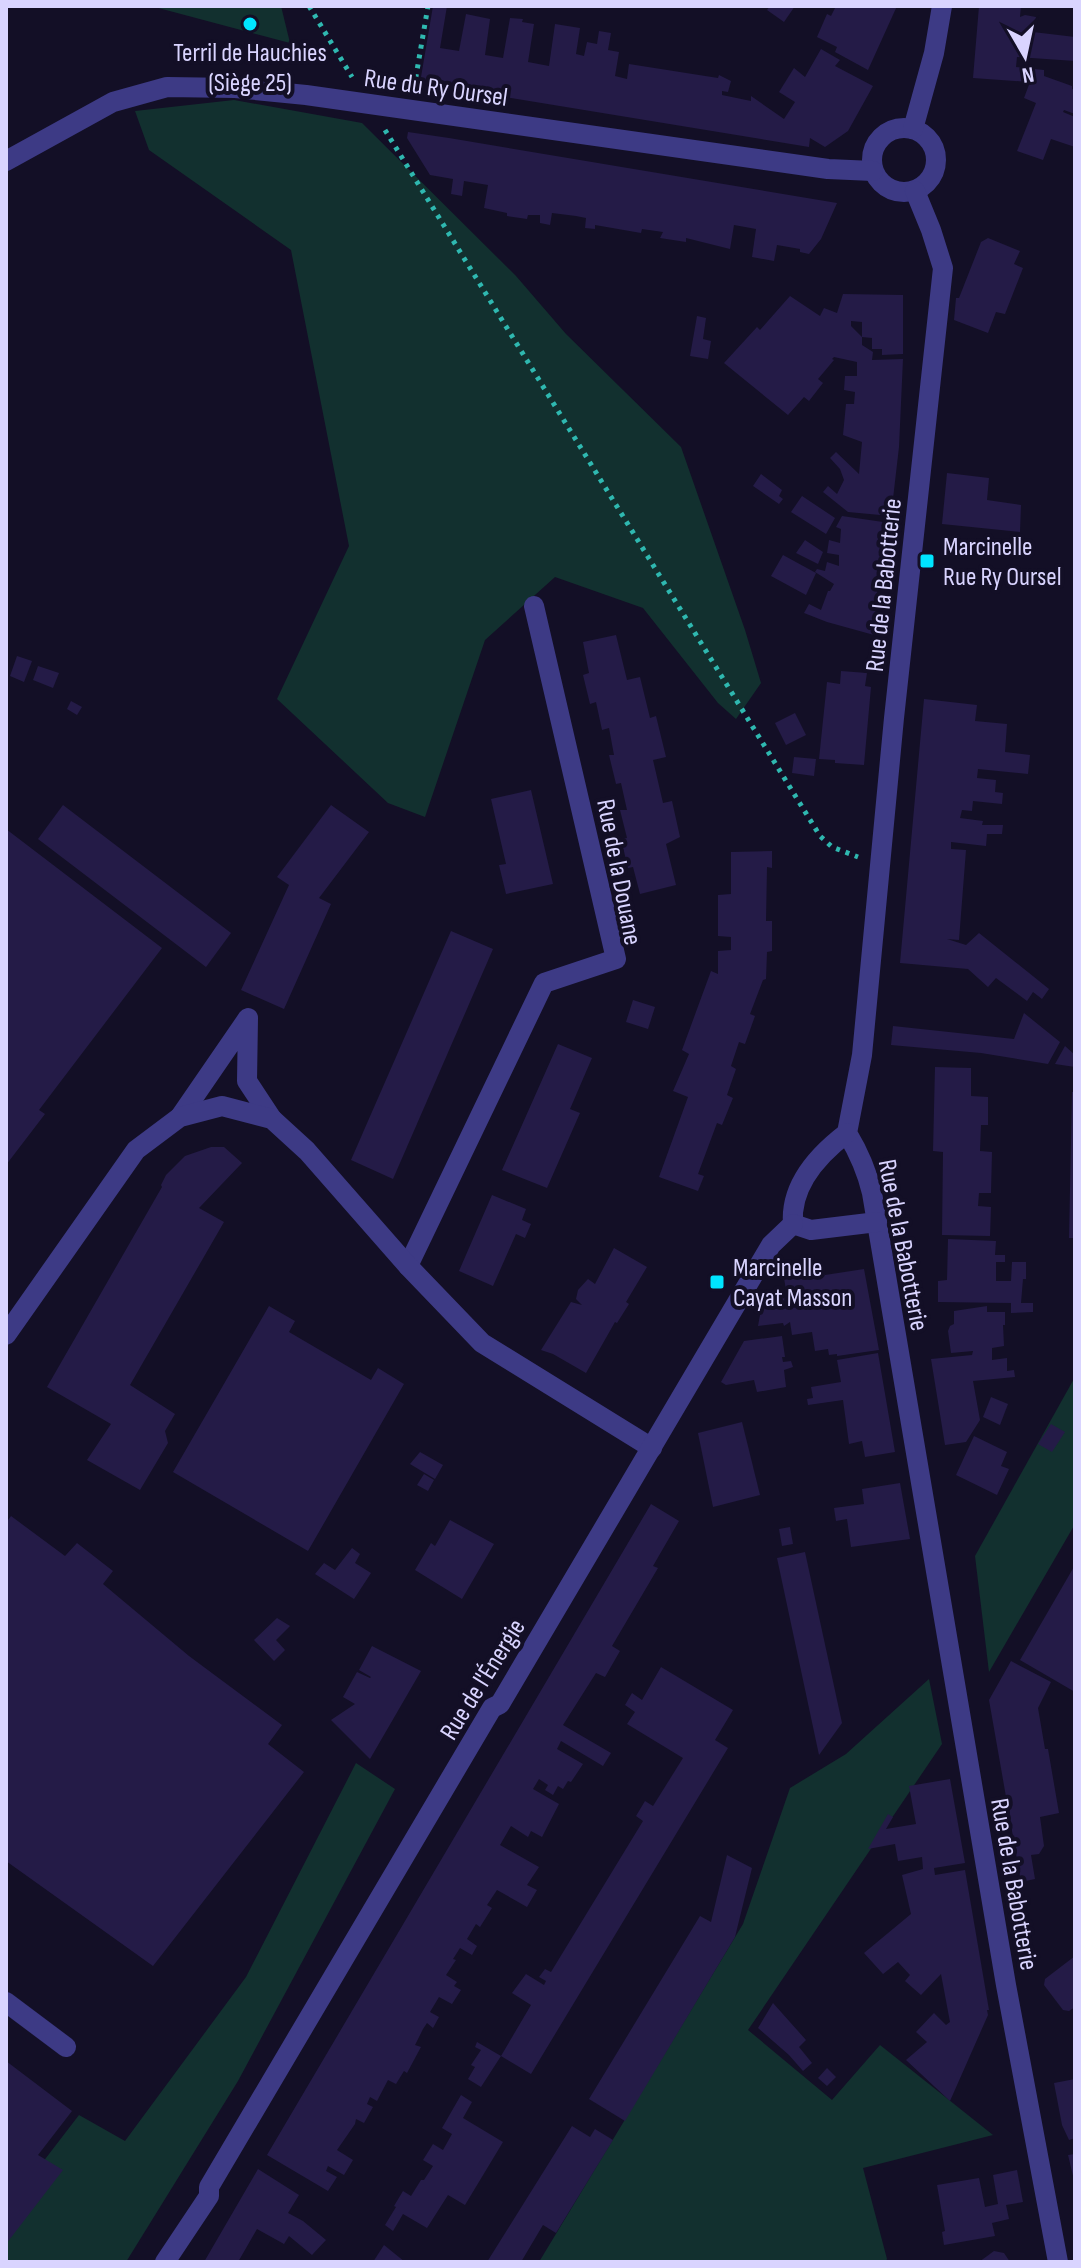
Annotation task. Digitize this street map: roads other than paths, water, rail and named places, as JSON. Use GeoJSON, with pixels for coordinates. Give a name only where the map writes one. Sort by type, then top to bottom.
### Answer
{"type":"FeatureCollection","features":[{"type":"Feature","properties":{"kind":"street"},"geometry":{"type":"LineString","coordinates":[[913,129],[934,53],[942,6]]}},
{"type":"Feature","properties":{"kind":"street","name":"Rue du Ry Oursel"},"geometry":{"type":"LineString","coordinates":[[6,161],[113,102],[167,87],[235,88],[812,167],[873,171]]}},
{"type":"Feature","properties":{"kind":"street"},"geometry":{"type":"LineString","coordinates":[[897,128],[913,129],[933,144],[937,166],[925,185],[915,191],[898,193],[888,189],[873,171],[873,149],[878,140],[897,128]]}},
{"type":"Feature","properties":{"kind":"street","name":"Rue de la Babotterie"},"geometry":{"type":"LineString","coordinates":[[915,191],[943,268],[862,1055],[847,1133],[868,1173],[1006,1985],[1057,2256]]}},
{"type":"Feature","properties":{"kind":"street","name":"Rue de la Douane"},"geometry":{"type":"LineString","coordinates":[[408,1266],[544,983],[616,959],[534,606]]}},
{"type":"Feature","properties":{"kind":"street"},"geometry":{"type":"LineString","coordinates":[[6,1335],[136,1150],[180,1117],[248,1018],[247,1081],[272,1119],[307,1151],[408,1266],[482,1343],[652,1448]]}},
{"type":"Feature","properties":{"kind":"street"},"geometry":{"type":"LineString","coordinates":[[180,1117],[222,1106],[272,1119]]}},
{"type":"Feature","properties":{"kind":"street"},"geometry":{"type":"LineString","coordinates":[[847,1133],[833,1143],[805,1177],[794,1197],[793,1224],[811,1230],[877,1222]]}},
{"type":"Feature","properties":{"kind":"street","name":"Rue de l'Énergie"},"geometry":{"type":"LineString","coordinates":[[165,2262],[209,2196],[209,2187],[492,1708],[500,1704],[771,1245],[793,1224]]}},
{"type":"Feature","properties":{"kind":"street"},"geometry":{"type":"LineString","coordinates":[[6,2002],[66,2047]]}},
{"type":"Feature","properties":{"kind":"street"},"geometry":{"type":"LineString","coordinates":[[1057,2256],[1075,2259]]}},
{"type":"Feature","properties":{"kind":"place","name":"Terril de Hauchies (Siège 25)"},"geometry":{"type":"Point","coordinates":[250,24]}},
{"type":"Feature","properties":{"kind":"place","name":"Marcinelle Rue Ry Oursel"},"geometry":{"type":"Point","coordinates":[927,561]}},
{"type":"Feature","properties":{"kind":"place","name":"Marcinelle Cayat Masson"},"geometry":{"type":"Point","coordinates":[717,1282]}}]}
